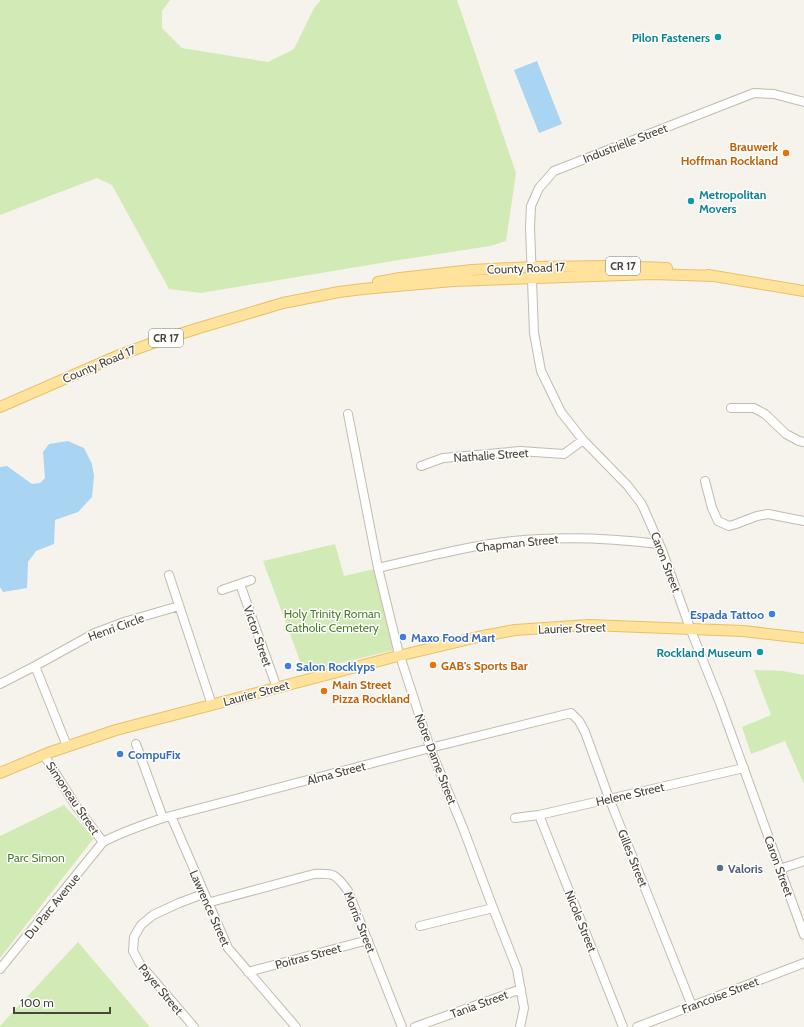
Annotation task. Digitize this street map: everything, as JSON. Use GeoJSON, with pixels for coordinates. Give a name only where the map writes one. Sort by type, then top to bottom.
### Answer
{"type":"FeatureCollection","features":[{"type":"Feature","properties":{"kind":"main road","name":"County Road 17"},"geometry":{"type":"LineString","coordinates":[[340,292],[361,285],[400,278],[472,270],[532,267],[610,266],[682,269],[714,276],[804,291]]}},
{"type":"Feature","properties":{"kind":"main road","name":"County Road 17"},"geometry":{"type":"LineString","coordinates":[[0,407],[117,356],[158,341],[206,325],[283,303],[340,292],[453,281],[532,277],[652,274],[714,276]]}},
{"type":"Feature","properties":{"kind":"main road","name":"Laurier Street"},"geometry":{"type":"LineString","coordinates":[[0,773],[67,746],[116,730],[400,656],[478,637],[515,630],[589,625],[743,630],[804,638]]}},
{"type":"Feature","properties":{"kind":"street","name":"Industrielle Street"},"geometry":{"type":"LineString","coordinates":[[532,277],[530,227],[531,206],[539,188],[554,171],[754,93],[774,94],[804,102]]}},
{"type":"Feature","properties":{"kind":"street","name":"Caron Street"},"geometry":{"type":"LineString","coordinates":[[532,277],[534,333],[541,371],[561,412],[583,440],[627,485],[641,503],[659,544],[720,703],[804,935]]}},
{"type":"Feature","properties":{"kind":"street"},"geometry":{"type":"LineString","coordinates":[[731,408],[754,408],[765,414],[786,434],[804,442]]}},
{"type":"Feature","properties":{"kind":"street","name":"Notre Dame Street"},"geometry":{"type":"LineString","coordinates":[[348,414],[378,568],[400,656],[430,748],[463,828],[517,969],[524,1008],[520,1027]]}},
{"type":"Feature","properties":{"kind":"street","name":"Nathalie Street"},"geometry":{"type":"LineString","coordinates":[[421,466],[443,458],[520,451],[564,454],[583,440]]}},
{"type":"Feature","properties":{"kind":"street"},"geometry":{"type":"LineString","coordinates":[[705,481],[712,508],[718,521],[729,526],[757,516],[768,514],[804,521]]}},
{"type":"Feature","properties":{"kind":"street","name":"Chapman Street"},"geometry":{"type":"LineString","coordinates":[[378,568],[452,551],[513,541],[562,538],[636,541],[659,544]]}},
{"type":"Feature","properties":{"kind":"street"},"geometry":{"type":"LineString","coordinates":[[169,575],[212,705]]}},
{"type":"Feature","properties":{"kind":"street"},"geometry":{"type":"LineString","coordinates":[[222,590],[251,580]]}},
{"type":"Feature","properties":{"kind":"street","name":"Victor Street"},"geometry":{"type":"LineString","coordinates":[[240,584],[276,688]]}},
{"type":"Feature","properties":{"kind":"street","name":"Henri Circle"},"geometry":{"type":"LineString","coordinates":[[0,684],[95,633],[124,622],[179,606]]}},
{"type":"Feature","properties":{"kind":"street"},"geometry":{"type":"LineString","coordinates":[[35,666],[67,746]]}},
{"type":"Feature","properties":{"kind":"street","name":"Alma Street"},"geometry":{"type":"LineString","coordinates":[[103,842],[140,825],[167,817],[430,748],[571,713]]}},
{"type":"Feature","properties":{"kind":"street","name":"Gilles Street"},"geometry":{"type":"LineString","coordinates":[[571,713],[579,721],[585,732],[609,798],[692,1006]]}},
{"type":"Feature","properties":{"kind":"street","name":"Lawrence Street"},"geometry":{"type":"LineString","coordinates":[[136,744],[167,817],[228,948],[296,1027]]}},
{"type":"Feature","properties":{"kind":"street","name":"Simoneau Street"},"geometry":{"type":"LineString","coordinates":[[44,755],[76,806],[103,842]]}},
{"type":"Feature","properties":{"kind":"street","name":"Helene Street"},"geometry":{"type":"LineString","coordinates":[[515,818],[539,814],[744,768]]}},
{"type":"Feature","properties":{"kind":"street","name":"Nicole Street"},"geometry":{"type":"LineString","coordinates":[[539,814],[623,1027]]}},
{"type":"Feature","properties":{"kind":"street","name":"Du Parc Avenue"},"geometry":{"type":"LineString","coordinates":[[0,969],[103,842]]}},
{"type":"Feature","properties":{"kind":"street"},"geometry":{"type":"LineString","coordinates":[[780,869],[804,861]]}},
{"type":"Feature","properties":{"kind":"street","name":"Morris Street"},"geometry":{"type":"LineString","coordinates":[[207,903],[314,874],[328,873],[340,878],[348,891],[402,1027]]}},
{"type":"Feature","properties":{"kind":"street","name":"Payer Street"},"geometry":{"type":"LineString","coordinates":[[194,1027],[140,964],[133,951],[134,937],[141,925],[153,915],[204,894]]}},
{"type":"Feature","properties":{"kind":"street"},"geometry":{"type":"LineString","coordinates":[[420,926],[493,908]]}},
{"type":"Feature","properties":{"kind":"street","name":"Poitras Street"},"geometry":{"type":"LineString","coordinates":[[248,972],[368,940]]}},
{"type":"Feature","properties":{"kind":"street","name":"Francoise Street"},"geometry":{"type":"LineString","coordinates":[[637,1027],[804,963]]}},
{"type":"Feature","properties":{"kind":"street","name":"Tania Street"},"geometry":{"type":"LineString","coordinates":[[415,1027],[521,989]]}},
{"type":"Feature","properties":{"kind":"green space"},"geometry":{"type":"Polygon","coordinates":[[[0,0],[170,0],[162,11],[162,28],[182,48],[268,62],[294,49],[314,8],[321,0],[457,0],[516,173],[506,241],[490,246],[201,293],[169,289],[112,185],[97,178],[0,215],[0,0]]]}},
{"type":"Feature","properties":{"kind":"green space","name":"Holy Trinity Roman Catholic Cemetery"},"geometry":{"type":"Polygon","coordinates":[[[335,544],[344,576],[374,569],[394,650],[304,672],[263,561],[335,544]]]}},
{"type":"Feature","properties":{"kind":"green space"},"geometry":{"type":"Polygon","coordinates":[[[754,670],[783,671],[804,675],[804,784],[785,741],[751,754],[742,727],[771,715],[754,670]]]}},
{"type":"Feature","properties":{"kind":"green space","name":"Parc Simon"},"geometry":{"type":"Polygon","coordinates":[[[64,805],[94,838],[0,958],[0,836],[64,805]]]}},
{"type":"Feature","properties":{"kind":"green space"},"geometry":{"type":"Polygon","coordinates":[[[78,942],[150,1027],[0,1027],[0,1026],[78,942]]]}},
{"type":"Feature","properties":{"kind":"water"},"geometry":{"type":"Polygon","coordinates":[[[537,61],[562,124],[539,133],[514,70],[537,61]]]}},
{"type":"Feature","properties":{"kind":"water"},"geometry":{"type":"Polygon","coordinates":[[[68,441],[84,448],[92,464],[94,476],[92,497],[78,512],[55,520],[54,544],[36,551],[28,562],[27,588],[3,592],[0,587],[0,467],[7,466],[32,484],[40,483],[45,478],[43,452],[49,444],[68,441]]]}},
{"type":"Feature","properties":{"kind":"place","name":"Pilon Fasteners"},"geometry":{"type":"Point","coordinates":[718,37]}},
{"type":"Feature","properties":{"kind":"place","name":"Brauwerk Hoffman Rockland"},"geometry":{"type":"Point","coordinates":[786,153]}},
{"type":"Feature","properties":{"kind":"place","name":"Metropolitan Movers"},"geometry":{"type":"Point","coordinates":[691,201]}},
{"type":"Feature","properties":{"kind":"place","name":"Espada Tattoo"},"geometry":{"type":"Point","coordinates":[772,614]}},
{"type":"Feature","properties":{"kind":"place","name":"Maxo Food Mart"},"geometry":{"type":"Point","coordinates":[403,637]}},
{"type":"Feature","properties":{"kind":"place","name":"Rockland Museum"},"geometry":{"type":"Point","coordinates":[760,652]}},
{"type":"Feature","properties":{"kind":"place","name":"GAB's Sports Bar"},"geometry":{"type":"Point","coordinates":[433,665]}},
{"type":"Feature","properties":{"kind":"place","name":"Salon Rocklyps"},"geometry":{"type":"Point","coordinates":[288,666]}},
{"type":"Feature","properties":{"kind":"place","name":"Main Street Pizza Rockland"},"geometry":{"type":"Point","coordinates":[324,691]}},
{"type":"Feature","properties":{"kind":"place","name":"CompuFix"},"geometry":{"type":"Point","coordinates":[120,754]}},
{"type":"Feature","properties":{"kind":"place","name":"Valoris"},"geometry":{"type":"Point","coordinates":[720,868]}}]}
